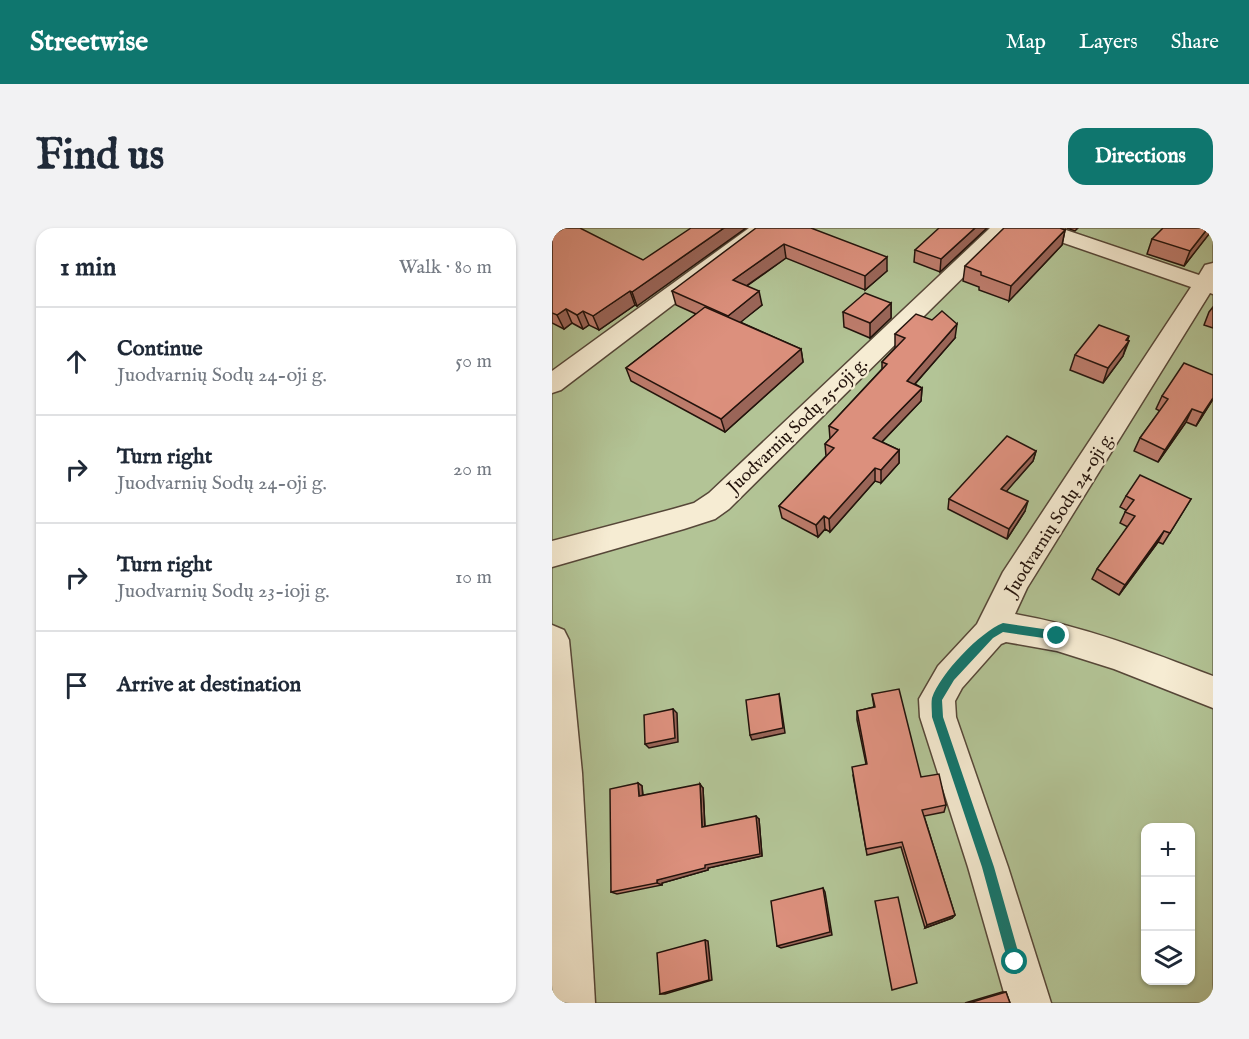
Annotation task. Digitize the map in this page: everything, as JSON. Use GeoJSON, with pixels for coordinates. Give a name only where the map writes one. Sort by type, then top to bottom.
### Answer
{"type":"FeatureCollection","features":[{"type":"Feature","properties":{"kind":"street"},"geometry":{"type":"LineString","coordinates":[[552,384],[763,228]]}},
{"type":"Feature","properties":{"kind":"street","name":"Juodvarnių Sodų 25-oji g."},"geometry":{"type":"LineString","coordinates":[[552,554],[673,521],[704,511],[718,501],[1002,228]]}},
{"type":"Feature","properties":{"kind":"street"},"geometry":{"type":"LineString","coordinates":[[1039,228],[1210,280]]}},
{"type":"Feature","properties":{"kind":"street","name":"Juodvarnių Sodų 24-oji g."},"geometry":{"type":"LineString","coordinates":[[1029,1003],[988,867],[938,717],[937,699],[950,677],[989,634],[1014,581],[1210,280]]}},
{"type":"Feature","properties":{"kind":"street"},"geometry":{"type":"LineString","coordinates":[[989,634],[1003,627],[1057,636],[1119,656],[1213,692]]}},
{"type":"Feature","properties":{"kind":"street"},"geometry":{"type":"LineString","coordinates":[[552,640],[563,773],[573,1003]]}},
{"type":"Feature","properties":{"kind":"green space"},"geometry":{"type":"Polygon","coordinates":[[[552,228],[1213,228],[1213,1003],[552,1003],[552,228]]]}},
{"type":"Feature","properties":{"kind":"building"},"geometry":{"type":"Polygon","coordinates":[[[564,228],[580,228],[643,260],[691,228],[724,228],[632,292],[630,291],[593,316],[583,311],[577,315],[566,309],[557,315],[552,313],[552,235],[564,228]]]}},
{"type":"Feature","properties":{"kind":"building"},"geometry":{"type":"Polygon","coordinates":[[[756,228],[811,228],[887,257],[865,276],[784,244],[733,280],[759,291],[728,316],[672,291],[756,228]]]}},
{"type":"Feature","properties":{"kind":"building"},"geometry":{"type":"Polygon","coordinates":[[[939,228],[975,228],[941,259],[915,250],[939,228]]]}},
{"type":"Feature","properties":{"kind":"building"},"geometry":{"type":"Polygon","coordinates":[[[1004,228],[1060,228],[1065,230],[1011,286],[981,275],[981,272],[965,266],[1004,228]]]}},
{"type":"Feature","properties":{"kind":"building"},"geometry":{"type":"Polygon","coordinates":[[[1163,228],[1208,228],[1190,251],[1152,239],[1163,228]]]}},
{"type":"Feature","properties":{"kind":"building"},"geometry":{"type":"Polygon","coordinates":[[[865,293],[891,303],[870,323],[843,312],[865,293]]]}},
{"type":"Feature","properties":{"kind":"building"},"geometry":{"type":"Polygon","coordinates":[[[705,307],[801,349],[721,419],[626,368],[705,307]]]}},
{"type":"Feature","properties":{"kind":"building"},"geometry":{"type":"Polygon","coordinates":[[[942,311],[957,324],[907,381],[922,388],[873,438],[899,450],[881,470],[875,468],[829,519],[824,516],[816,525],[779,506],[834,448],[825,444],[838,430],[829,426],[887,364],[882,362],[905,338],[895,334],[916,314],[932,320],[942,311]]]}},
{"type":"Feature","properties":{"kind":"building"},"geometry":{"type":"Polygon","coordinates":[[[1099,325],[1129,336],[1126,340],[1129,341],[1108,368],[1075,355],[1099,325]]]}},
{"type":"Feature","properties":{"kind":"building"},"geometry":{"type":"Polygon","coordinates":[[[1184,363],[1213,375],[1213,398],[1203,413],[1192,409],[1165,450],[1140,438],[1168,399],[1162,396],[1184,363]]]}},
{"type":"Feature","properties":{"kind":"building"},"geometry":{"type":"Polygon","coordinates":[[[1007,436],[1036,451],[1001,489],[1028,501],[1009,529],[949,499],[1007,436]]]}},
{"type":"Feature","properties":{"kind":"building"},"geometry":{"type":"Polygon","coordinates":[[[1140,475],[1191,499],[1170,533],[1164,531],[1125,585],[1097,569],[1135,516],[1125,512],[1134,500],[1126,496],[1140,475]]]}},
{"type":"Feature","properties":{"kind":"building"},"geometry":{"type":"Polygon","coordinates":[[[899,689],[921,777],[939,774],[946,805],[922,810],[955,915],[927,925],[902,842],[866,849],[852,767],[867,764],[857,711],[875,707],[872,694],[899,689]]]}},
{"type":"Feature","properties":{"kind":"building"},"geometry":{"type":"Polygon","coordinates":[[[779,694],[783,728],[750,735],[746,700],[779,694]]]}},
{"type":"Feature","properties":{"kind":"building"},"geometry":{"type":"Polygon","coordinates":[[[673,709],[675,738],[645,744],[644,715],[673,709]]]}},
{"type":"Feature","properties":{"kind":"building"},"geometry":{"type":"Polygon","coordinates":[[[638,783],[639,796],[700,784],[702,827],[756,816],[760,854],[705,865],[705,868],[657,880],[657,883],[611,892],[610,789],[638,783]]]}},
{"type":"Feature","properties":{"kind":"building"},"geometry":{"type":"Polygon","coordinates":[[[823,888],[830,932],[777,946],[771,901],[823,888]]]}},
{"type":"Feature","properties":{"kind":"building"},"geometry":{"type":"Polygon","coordinates":[[[898,897],[917,983],[892,990],[875,901],[898,897]]]}},
{"type":"Feature","properties":{"kind":"building"},"geometry":{"type":"Polygon","coordinates":[[[705,940],[709,980],[660,994],[657,953],[705,940]]]}},
{"type":"Feature","properties":{"kind":"building"},"geometry":{"type":"Polygon","coordinates":[[[1006,992],[1010,1003],[969,1003],[1006,992]]]}},
{"type":"Feature","properties":{"kind":"route"},"geometry":{"type":"LineString","coordinates":[[1015,962],[988,867],[938,717],[937,699],[950,677],[989,634],[1003,627],[1057,636]]}}]}
